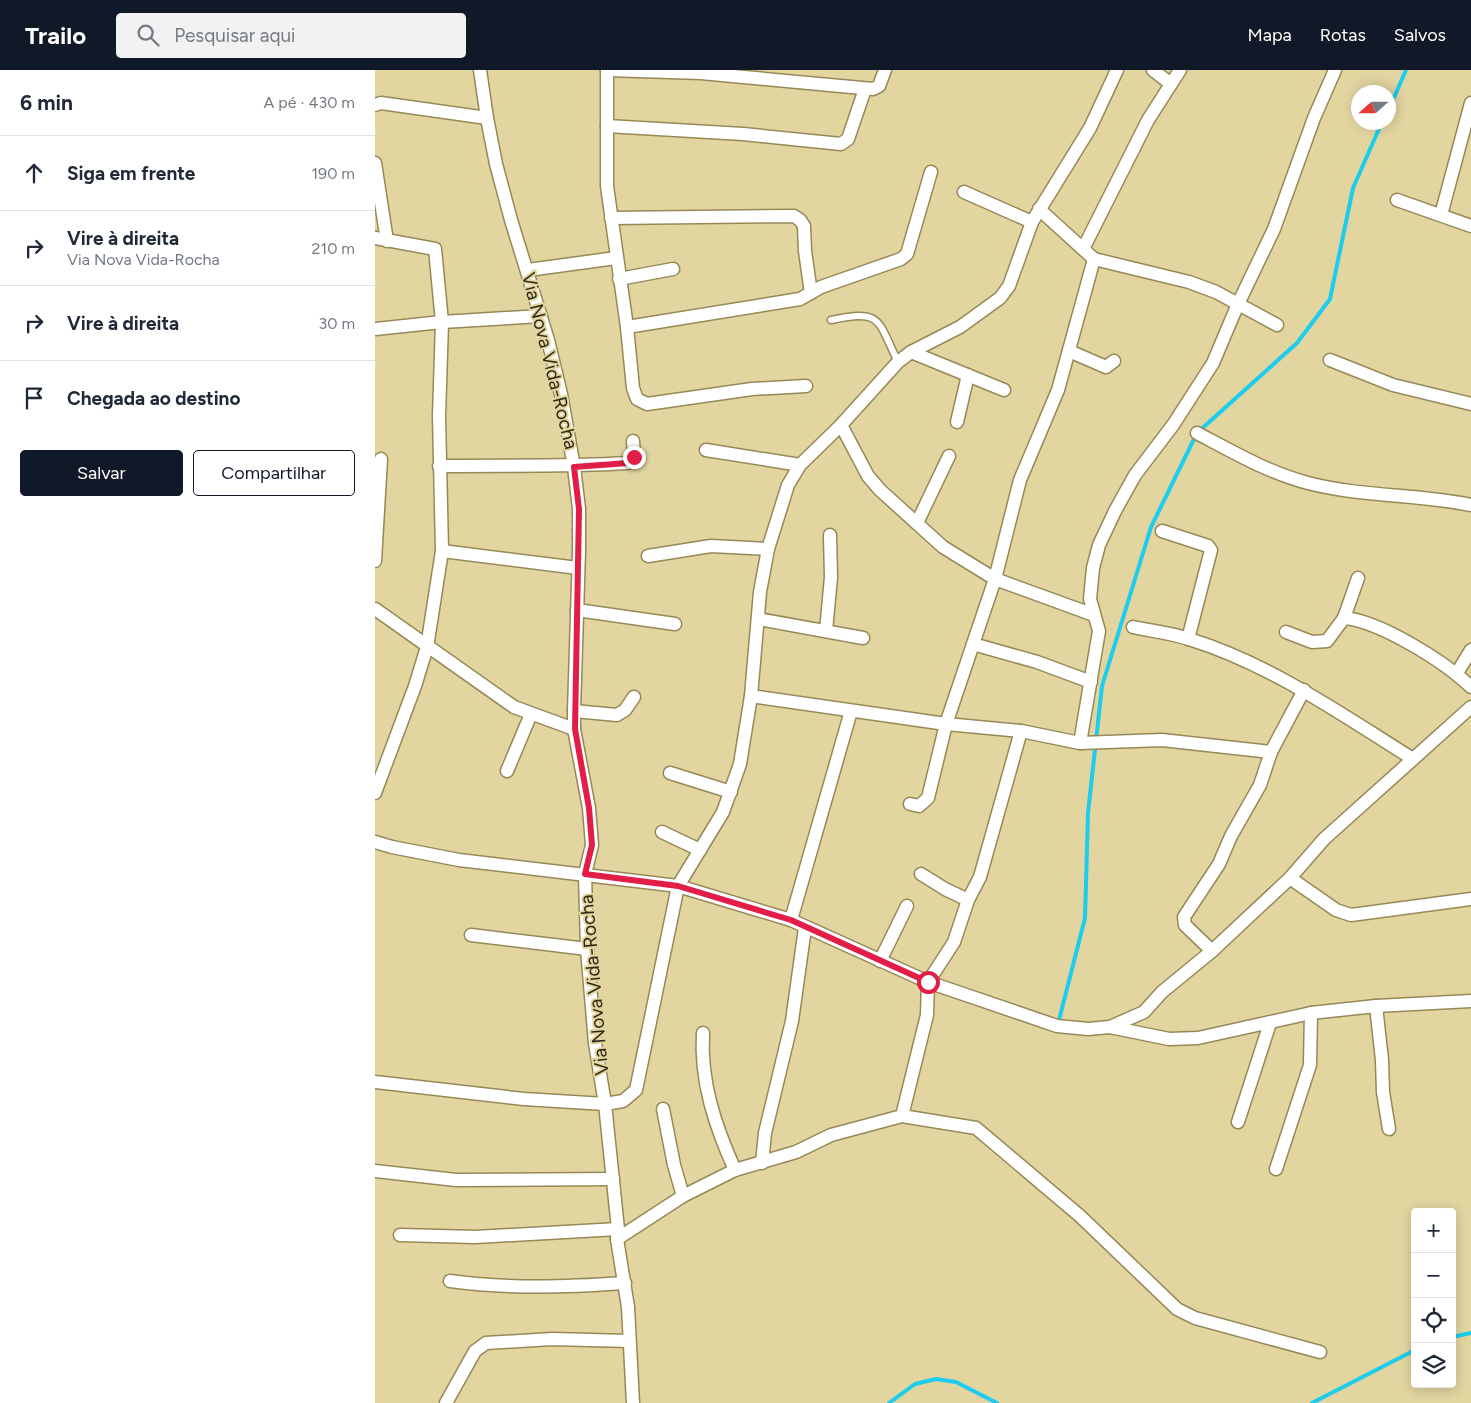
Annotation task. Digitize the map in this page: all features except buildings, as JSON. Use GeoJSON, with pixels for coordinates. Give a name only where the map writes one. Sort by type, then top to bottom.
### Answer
{"type":"FeatureCollection","features":[{"type":"Feature","properties":{"kind":"street","name":"Via Nova Vida-Rocha"},"geometry":{"type":"LineString","coordinates":[[481,70],[487,118],[511,220],[528,270],[561,394],[574,467],[579,509],[574,711],[575,729],[589,808],[592,845],[585,874],[587,949],[595,1043],[605,1104],[618,1234],[625,1283],[633,1403]]}},
{"type":"Feature","properties":{"kind":"street"},"geometry":{"type":"LineString","coordinates":[[806,386],[752,389],[647,404],[637,399],[633,388],[627,327],[606,178],[607,70],[670,71],[873,89],[879,86],[885,70]]}},
{"type":"Feature","properties":{"kind":"street"},"geometry":{"type":"LineString","coordinates":[[375,1082],[524,1099],[605,1104],[631,1096],[638,1085],[678,886],[723,812],[740,764],[751,696],[760,592],[768,549],[788,484],[800,464],[841,425],[898,362],[911,352],[960,327],[1000,298],[1009,286],[1032,222],[1057,185],[1091,128],[1117,70]]}},
{"type":"Feature","properties":{"kind":"street"},"geometry":{"type":"LineString","coordinates":[[1153,70],[1171,84]]}},
{"type":"Feature","properties":{"kind":"street"},"geometry":{"type":"LineString","coordinates":[[1083,249],[1148,120],[1180,70]]}},
{"type":"Feature","properties":{"kind":"street"},"geometry":{"type":"LineString","coordinates":[[1080,743],[1099,631],[1090,599],[1093,568],[1099,545],[1135,475],[1173,425],[1213,363],[1238,304],[1274,229],[1314,118],[1335,70]]}},
{"type":"Feature","properties":{"kind":"street"},"geometry":{"type":"LineString","coordinates":[[607,126],[743,134],[841,144],[848,139],[865,89]]}},
{"type":"Feature","properties":{"kind":"street"},"geometry":{"type":"LineString","coordinates":[[375,105],[381,103],[487,118]]}},
{"type":"Feature","properties":{"kind":"street"},"geometry":{"type":"LineString","coordinates":[[1441,215],[1471,103]]}},
{"type":"Feature","properties":{"kind":"street"},"geometry":{"type":"LineString","coordinates":[[375,163],[381,239],[435,249],[442,322],[439,466],[442,551],[427,647],[415,686],[375,793]]}},
{"type":"Feature","properties":{"kind":"street"},"geometry":{"type":"LineString","coordinates":[[627,327],[800,299],[821,287],[887,266],[907,254],[931,172]]}},
{"type":"Feature","properties":{"kind":"street"},"geometry":{"type":"LineString","coordinates":[[964,192],[1032,222]]}},
{"type":"Feature","properties":{"kind":"street"},"geometry":{"type":"LineString","coordinates":[[1397,200],[1471,226]]}},
{"type":"Feature","properties":{"kind":"street"},"geometry":{"type":"LineString","coordinates":[[1039,209],[1094,259],[1189,282],[1238,304],[1277,325]]}},
{"type":"Feature","properties":{"kind":"street"},"geometry":{"type":"LineString","coordinates":[[611,218],[794,216],[804,226],[805,251],[811,293]]}},
{"type":"Feature","properties":{"kind":"street"},"geometry":{"type":"LineString","coordinates":[[528,270],[616,258]]}},
{"type":"Feature","properties":{"kind":"street"},"geometry":{"type":"LineString","coordinates":[[911,804],[919,806],[929,798],[947,724],[995,579],[1022,473],[1052,406],[1094,259]]}},
{"type":"Feature","properties":{"kind":"street"},"geometry":{"type":"LineString","coordinates":[[619,279],[673,269]]}},
{"type":"Feature","properties":{"kind":"street"},"geometry":{"type":"LineString","coordinates":[[375,329],[442,322],[541,316]]}},
{"type":"Feature","properties":{"kind":"street"},"geometry":{"type":"LineString","coordinates":[[1069,351],[1106,368],[1114,361]]}},
{"type":"Feature","properties":{"kind":"street"},"geometry":{"type":"LineString","coordinates":[[911,352],[1005,390]]}},
{"type":"Feature","properties":{"kind":"street"},"geometry":{"type":"LineString","coordinates":[[1329,360],[1393,385],[1471,404]]}},
{"type":"Feature","properties":{"kind":"street"},"geometry":{"type":"LineString","coordinates":[[957,422],[968,375]]}},
{"type":"Feature","properties":{"kind":"street"},"geometry":{"type":"LineString","coordinates":[[841,425],[868,476],[951,553],[995,579],[1094,615]]}},
{"type":"Feature","properties":{"kind":"street"},"geometry":{"type":"LineString","coordinates":[[1197,433],[1256,464],[1307,483],[1373,494],[1433,499],[1471,505]]}},
{"type":"Feature","properties":{"kind":"street"},"geometry":{"type":"LineString","coordinates":[[439,466],[553,465],[574,467],[628,463],[634,457],[633,441]]}},
{"type":"Feature","properties":{"kind":"street"},"geometry":{"type":"LineString","coordinates":[[706,450],[800,464]]}},
{"type":"Feature","properties":{"kind":"street"},"geometry":{"type":"LineString","coordinates":[[917,523],[949,456]]}},
{"type":"Feature","properties":{"kind":"street"},"geometry":{"type":"LineString","coordinates":[[375,561],[381,459]]}},
{"type":"Feature","properties":{"kind":"street"},"geometry":{"type":"LineString","coordinates":[[1162,531],[1208,546],[1211,550],[1188,639]]}},
{"type":"Feature","properties":{"kind":"street"},"geometry":{"type":"LineString","coordinates":[[825,631],[831,576],[830,535]]}},
{"type":"Feature","properties":{"kind":"street"},"geometry":{"type":"LineString","coordinates":[[648,556],[711,546],[768,549]]}},
{"type":"Feature","properties":{"kind":"street"},"geometry":{"type":"LineString","coordinates":[[442,551],[578,568]]}},
{"type":"Feature","properties":{"kind":"street"},"geometry":{"type":"LineString","coordinates":[[1286,632],[1312,642],[1327,641],[1344,618],[1358,578]]}},
{"type":"Feature","properties":{"kind":"street"},"geometry":{"type":"LineString","coordinates":[[375,609],[515,707],[575,729]]}},
{"type":"Feature","properties":{"kind":"street"},"geometry":{"type":"LineString","coordinates":[[577,610],[675,624]]}},
{"type":"Feature","properties":{"kind":"street"},"geometry":{"type":"LineString","coordinates":[[1344,618],[1353,619],[1407,642],[1457,673],[1471,687]]}},
{"type":"Feature","properties":{"kind":"street"},"geometry":{"type":"LineString","coordinates":[[758,619],[863,638]]}},
{"type":"Feature","properties":{"kind":"street"},"geometry":{"type":"LineString","coordinates":[[1133,627],[1188,639],[1254,665],[1304,690],[1413,759]]}},
{"type":"Feature","properties":{"kind":"street"},"geometry":{"type":"LineString","coordinates":[[973,644],[1037,662],[1091,682]]}},
{"type":"Feature","properties":{"kind":"street"},"geometry":{"type":"LineString","coordinates":[[1457,673],[1471,650]]}},
{"type":"Feature","properties":{"kind":"street"},"geometry":{"type":"LineString","coordinates":[[1212,951],[1185,925],[1184,917],[1219,864],[1231,836],[1260,785],[1271,752],[1304,690]]}},
{"type":"Feature","properties":{"kind":"street"},"geometry":{"type":"LineString","coordinates":[[751,696],[947,724],[1021,731],[1080,743],[1162,740],[1271,752]]}},
{"type":"Feature","properties":{"kind":"street"},"geometry":{"type":"LineString","coordinates":[[574,711],[617,714],[625,710],[634,697]]}},
{"type":"Feature","properties":{"kind":"street"},"geometry":{"type":"LineString","coordinates":[[1110,1027],[1144,1012],[1162,992],[1212,951],[1290,878],[1324,839],[1471,707]]}},
{"type":"Feature","properties":{"kind":"street"},"geometry":{"type":"LineString","coordinates":[[791,920],[851,711]]}},
{"type":"Feature","properties":{"kind":"street"},"geometry":{"type":"LineString","coordinates":[[507,771],[531,714]]}},
{"type":"Feature","properties":{"kind":"street"},"geometry":{"type":"LineString","coordinates":[[903,1116],[927,1015],[928,982],[954,942],[969,900],[980,877],[1021,731]]}},
{"type":"Feature","properties":{"kind":"street"},"geometry":{"type":"LineString","coordinates":[[670,773],[731,792]]}},
{"type":"Feature","properties":{"kind":"street"},"geometry":{"type":"LineString","coordinates":[[662,832],[701,850]]}},
{"type":"Feature","properties":{"kind":"street"},"geometry":{"type":"LineString","coordinates":[[375,842],[459,860],[678,886],[791,920],[805,928],[928,982],[1057,1026],[1089,1029],[1110,1027],[1169,1039],[1198,1038],[1311,1013],[1376,1006],[1471,1001]]}},
{"type":"Feature","properties":{"kind":"street"},"geometry":{"type":"LineString","coordinates":[[921,874],[945,889],[969,900]]}},
{"type":"Feature","properties":{"kind":"street"},"geometry":{"type":"LineString","coordinates":[[1290,878],[1336,910],[1351,915],[1471,899]]}},
{"type":"Feature","properties":{"kind":"street"},"geometry":{"type":"LineString","coordinates":[[880,961],[907,906]]}},
{"type":"Feature","properties":{"kind":"street"},"geometry":{"type":"LineString","coordinates":[[762,1163],[765,1133],[792,1021],[805,928]]}},
{"type":"Feature","properties":{"kind":"street"},"geometry":{"type":"LineString","coordinates":[[471,935],[587,949]]}},
{"type":"Feature","properties":{"kind":"street"},"geometry":{"type":"LineString","coordinates":[[1376,1006],[1384,1107],[1389,1129]]}},
{"type":"Feature","properties":{"kind":"street"},"geometry":{"type":"LineString","coordinates":[[1276,1169],[1310,1065],[1311,1013]]}},
{"type":"Feature","properties":{"kind":"street"},"geometry":{"type":"LineString","coordinates":[[1238,1122],[1270,1023]]}},
{"type":"Feature","properties":{"kind":"street"},"geometry":{"type":"LineString","coordinates":[[703,1032],[705,1079],[716,1126],[735,1170]]}},
{"type":"Feature","properties":{"kind":"street"},"geometry":{"type":"LineString","coordinates":[[663,1109],[674,1166],[683,1196]]}},
{"type":"Feature","properties":{"kind":"street"},"geometry":{"type":"LineString","coordinates":[[400,1235],[618,1234],[683,1196],[735,1170],[795,1152],[831,1135],[903,1116],[976,1128],[1080,1216],[1177,1309],[1195,1318],[1320,1352]]}},
{"type":"Feature","properties":{"kind":"street"},"geometry":{"type":"LineString","coordinates":[[375,1172],[456,1180],[613,1179]]}},
{"type":"Feature","properties":{"kind":"street"},"geometry":{"type":"LineString","coordinates":[[450,1281],[489,1286],[555,1288],[625,1283]]}},
{"type":"Feature","properties":{"kind":"street"},"geometry":{"type":"LineString","coordinates":[[446,1403],[475,1351],[486,1343],[552,1339],[629,1341]]}},
{"type":"Feature","properties":{"kind":"lane"},"geometry":{"type":"LineString","coordinates":[[831,320],[860,314],[873,318],[879,322],[898,362]]}},
{"type":"Feature","properties":{"kind":"waterway"},"geometry":{"type":"LineString","coordinates":[[1396,93],[1406,70]]}},
{"type":"Feature","properties":{"kind":"waterway"},"geometry":{"type":"LineString","coordinates":[[1058,1024],[1085,918],[1088,813],[1102,686],[1151,527],[1197,433],[1297,343],[1330,299],[1353,188],[1378,130]]}},
{"type":"Feature","properties":{"kind":"waterway"},"geometry":{"type":"LineString","coordinates":[[1456,1336],[1471,1333]]}},
{"type":"Feature","properties":{"kind":"waterway"},"geometry":{"type":"LineString","coordinates":[[1312,1403],[1411,1352]]}},
{"type":"Feature","properties":{"kind":"waterway"},"geometry":{"type":"LineString","coordinates":[[889,1403],[915,1384],[936,1379],[956,1382],[997,1403]]}},
{"type":"Feature","properties":{"kind":"route"},"geometry":{"type":"LineString","coordinates":[[634,457],[628,463],[574,467],[578,490],[579,551],[574,711],[575,729],[589,808],[592,845],[585,874],[678,886],[791,920],[805,928],[928,982]]}}]}
